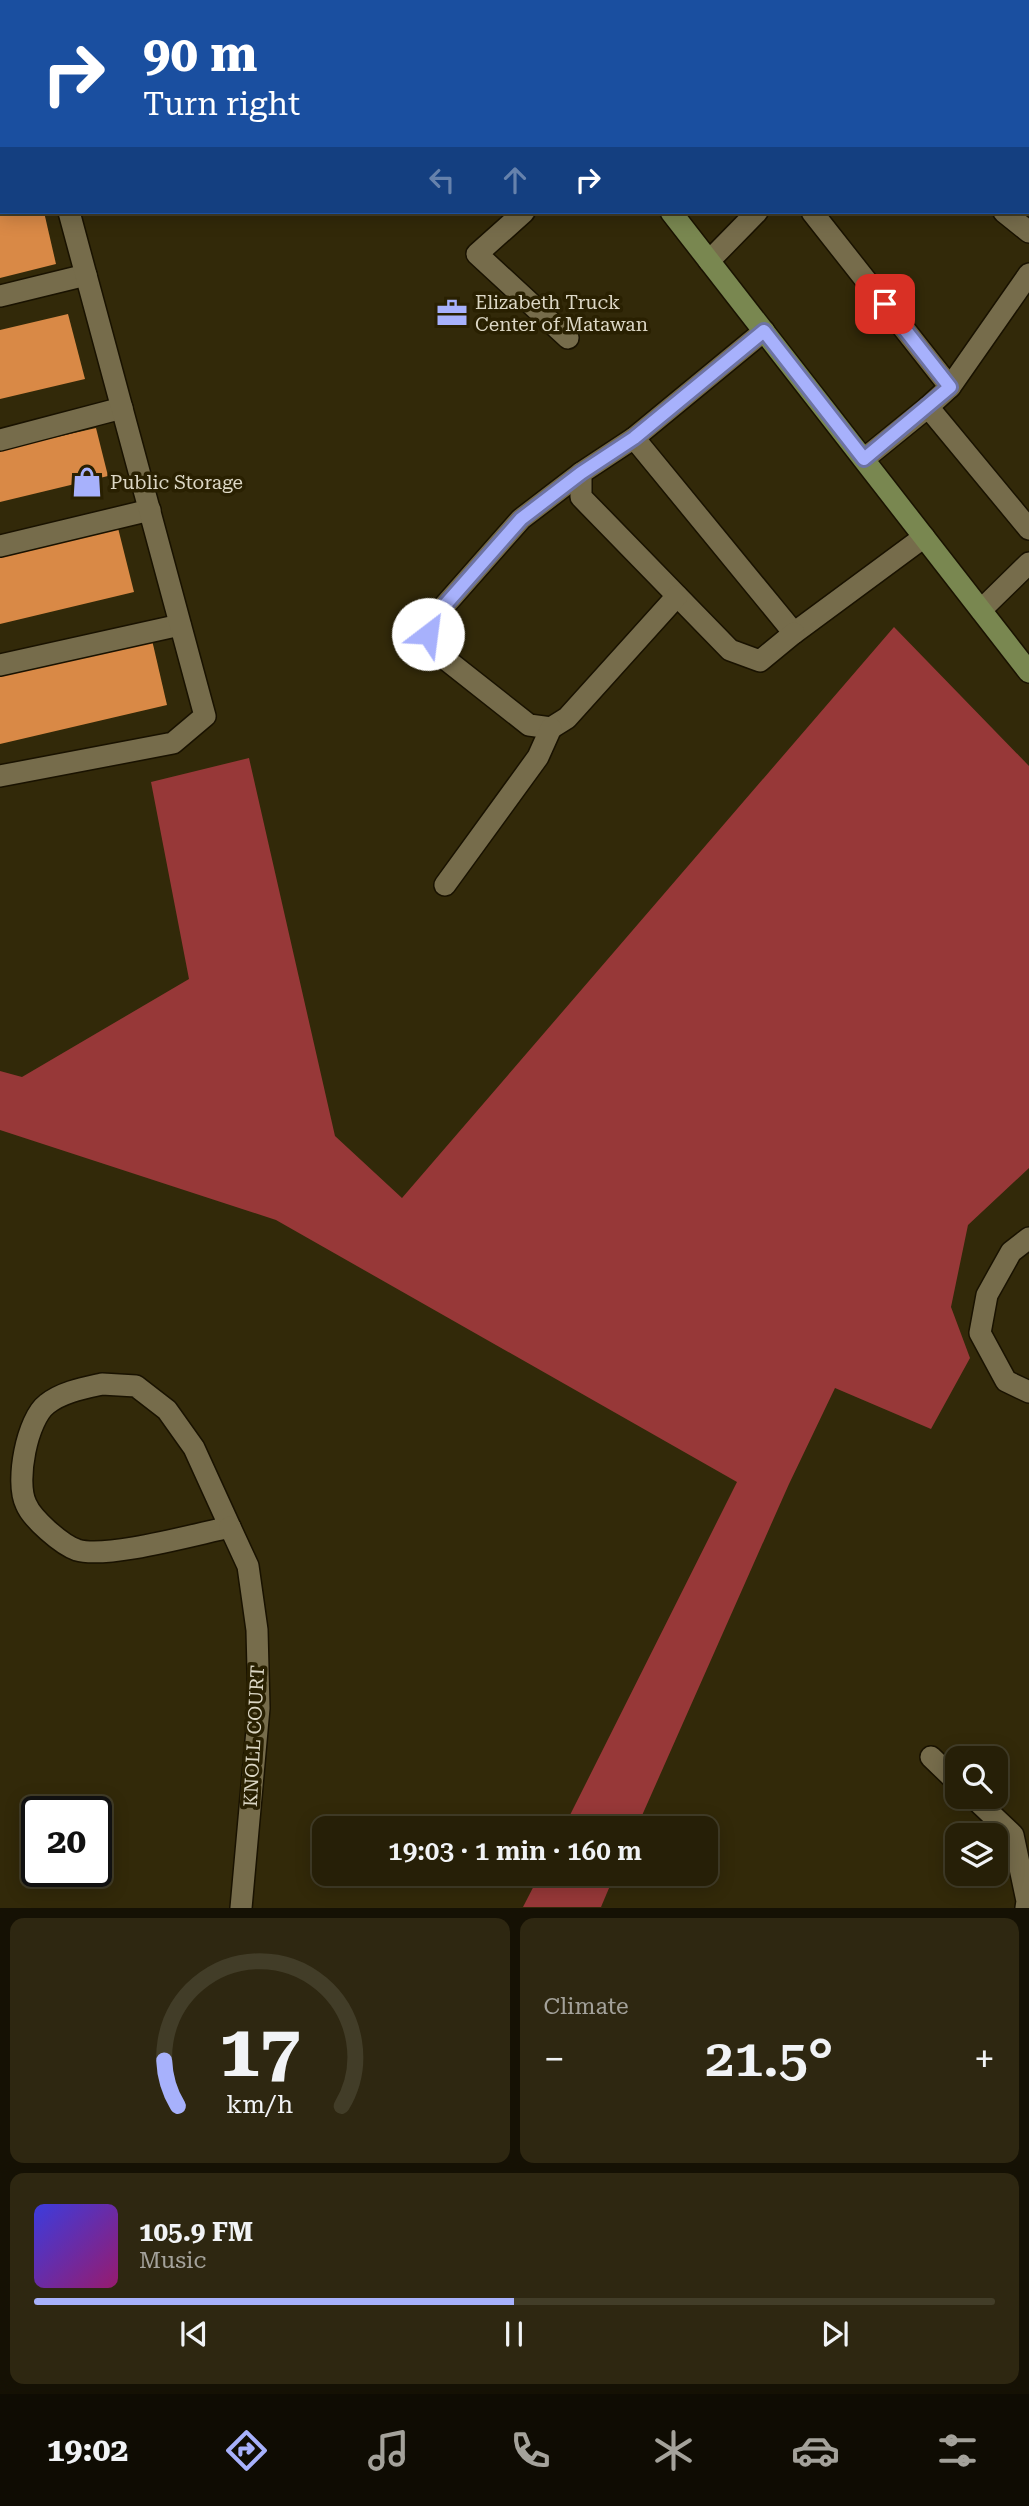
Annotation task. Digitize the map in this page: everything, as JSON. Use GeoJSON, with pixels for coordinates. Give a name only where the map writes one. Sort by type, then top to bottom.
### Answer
{"type":"FeatureCollection","features":[{"type":"Feature","properties":{"kind":"main road"},"geometry":{"type":"LineString","coordinates":[[673,214],[1029,672]]}},
{"type":"Feature","properties":{"kind":"street"},"geometry":{"type":"LineString","coordinates":[[0,776],[173,743],[205,716],[70,214]]}},
{"type":"Feature","properties":{"kind":"street"},"geometry":{"type":"LineString","coordinates":[[522,214],[477,254],[568,338]]}},
{"type":"Feature","properties":{"kind":"street"},"geometry":{"type":"LineString","coordinates":[[709,261],[755,214]]}},
{"type":"Feature","properties":{"kind":"street"},"geometry":{"type":"LineString","coordinates":[[814,214],[950,387]]}},
{"type":"Feature","properties":{"kind":"street"},"geometry":{"type":"LineString","coordinates":[[1006,214],[1029,232]]}},
{"type":"Feature","properties":{"kind":"street"},"geometry":{"type":"LineString","coordinates":[[864,459],[950,387],[1029,274]]}},
{"type":"Feature","properties":{"kind":"street"},"geometry":{"type":"LineString","coordinates":[[0,296],[86,275]]}},
{"type":"Feature","properties":{"kind":"street"},"geometry":{"type":"LineString","coordinates":[[551,728],[529,725],[435,650],[428,634],[431,621],[521,519],[581,473],[634,438],[764,331]]}},
{"type":"Feature","properties":{"kind":"street"},"geometry":{"type":"LineString","coordinates":[[928,407],[1029,528]]}},
{"type":"Feature","properties":{"kind":"street"},"geometry":{"type":"LineString","coordinates":[[0,440],[122,408]]}},
{"type":"Feature","properties":{"kind":"street"},"geometry":{"type":"LineString","coordinates":[[634,438],[794,633]]}},
{"type":"Feature","properties":{"kind":"street"},"geometry":{"type":"LineString","coordinates":[[581,473],[581,497],[730,650],[760,660],[924,537]]}},
{"type":"Feature","properties":{"kind":"street"},"geometry":{"type":"LineString","coordinates":[[0,546],[150,510]]}},
{"type":"Feature","properties":{"kind":"street"},"geometry":{"type":"LineString","coordinates":[[981,610],[1029,563]]}},
{"type":"Feature","properties":{"kind":"street"},"geometry":{"type":"LineString","coordinates":[[445,885],[538,757],[551,728],[567,718],[677,596]]}},
{"type":"Feature","properties":{"kind":"street"},"geometry":{"type":"LineString","coordinates":[[0,665],[180,625]]}},
{"type":"Feature","properties":{"kind":"street"},"geometry":{"type":"LineString","coordinates":[[1029,1238],[1012,1252],[987,1295],[980,1333],[1006,1381],[1029,1392]]}},
{"type":"Feature","properties":{"kind":"street","name":"KNOLL COURT"},"geometry":{"type":"LineString","coordinates":[[230,1527],[117,1550],[78,1550],[62,1542],[26,1505],[21,1482],[24,1453],[31,1430],[46,1404],[76,1389],[102,1384],[136,1386],[167,1410],[182,1428],[194,1448],[248,1566],[257,1630],[259,1709],[241,1908]]}},
{"type":"Feature","properties":{"kind":"street"},"geometry":{"type":"LineString","coordinates":[[931,1756],[945,1770]]}},
{"type":"Feature","properties":{"kind":"street"},"geometry":{"type":"LineString","coordinates":[[986,1809],[1013,1835],[1027,1908]]}},
{"type":"Feature","properties":{"kind":"shaded area"},"geometry":{"type":"Polygon","coordinates":[[[894,627],[1029,766],[1029,1168],[968,1225],[951,1307],[970,1358],[931,1429],[835,1388],[789,1484],[642,1816],[570,1816],[737,1482],[276,1220],[0,1130],[0,1071],[22,1077],[189,979],[151,782],[249,758],[335,1136],[402,1198],[894,627]]]}},
{"type":"Feature","properties":{"kind":"shaded area"},"geometry":{"type":"Polygon","coordinates":[[[534,1886],[610,1886],[601,1907],[523,1907],[534,1886]]]}},
{"type":"Feature","properties":{"kind":"building"},"geometry":{"type":"Polygon","coordinates":[[[0,214],[44,214],[56,264],[0,278],[0,214]]]}},
{"type":"Feature","properties":{"kind":"building"},"geometry":{"type":"Polygon","coordinates":[[[68,314],[85,379],[0,399],[0,330],[68,314]]]}},
{"type":"Feature","properties":{"kind":"building"},"geometry":{"type":"Polygon","coordinates":[[[96,428],[108,476],[0,502],[0,450],[96,428]]]}},
{"type":"Feature","properties":{"kind":"building"},"geometry":{"type":"Polygon","coordinates":[[[118,528],[134,592],[0,624],[0,556],[118,528]]]}},
{"type":"Feature","properties":{"kind":"building"},"geometry":{"type":"Polygon","coordinates":[[[152,640],[167,705],[0,744],[0,676],[152,640]]]}},
{"type":"Feature","properties":{"kind":"place","name":"Elizabeth Truck Center of Matawan"},"geometry":{"type":"Point","coordinates":[452,313]}},
{"type":"Feature","properties":{"kind":"place","name":"Public Storage"},"geometry":{"type":"Point","coordinates":[87,482]}},
{"type":"Feature","properties":{"kind":"route"},"geometry":{"type":"LineString","coordinates":[[428,634],[431,621],[521,519],[581,473],[634,438],[764,331],[864,459],[950,387],[885,304]]}}]}
